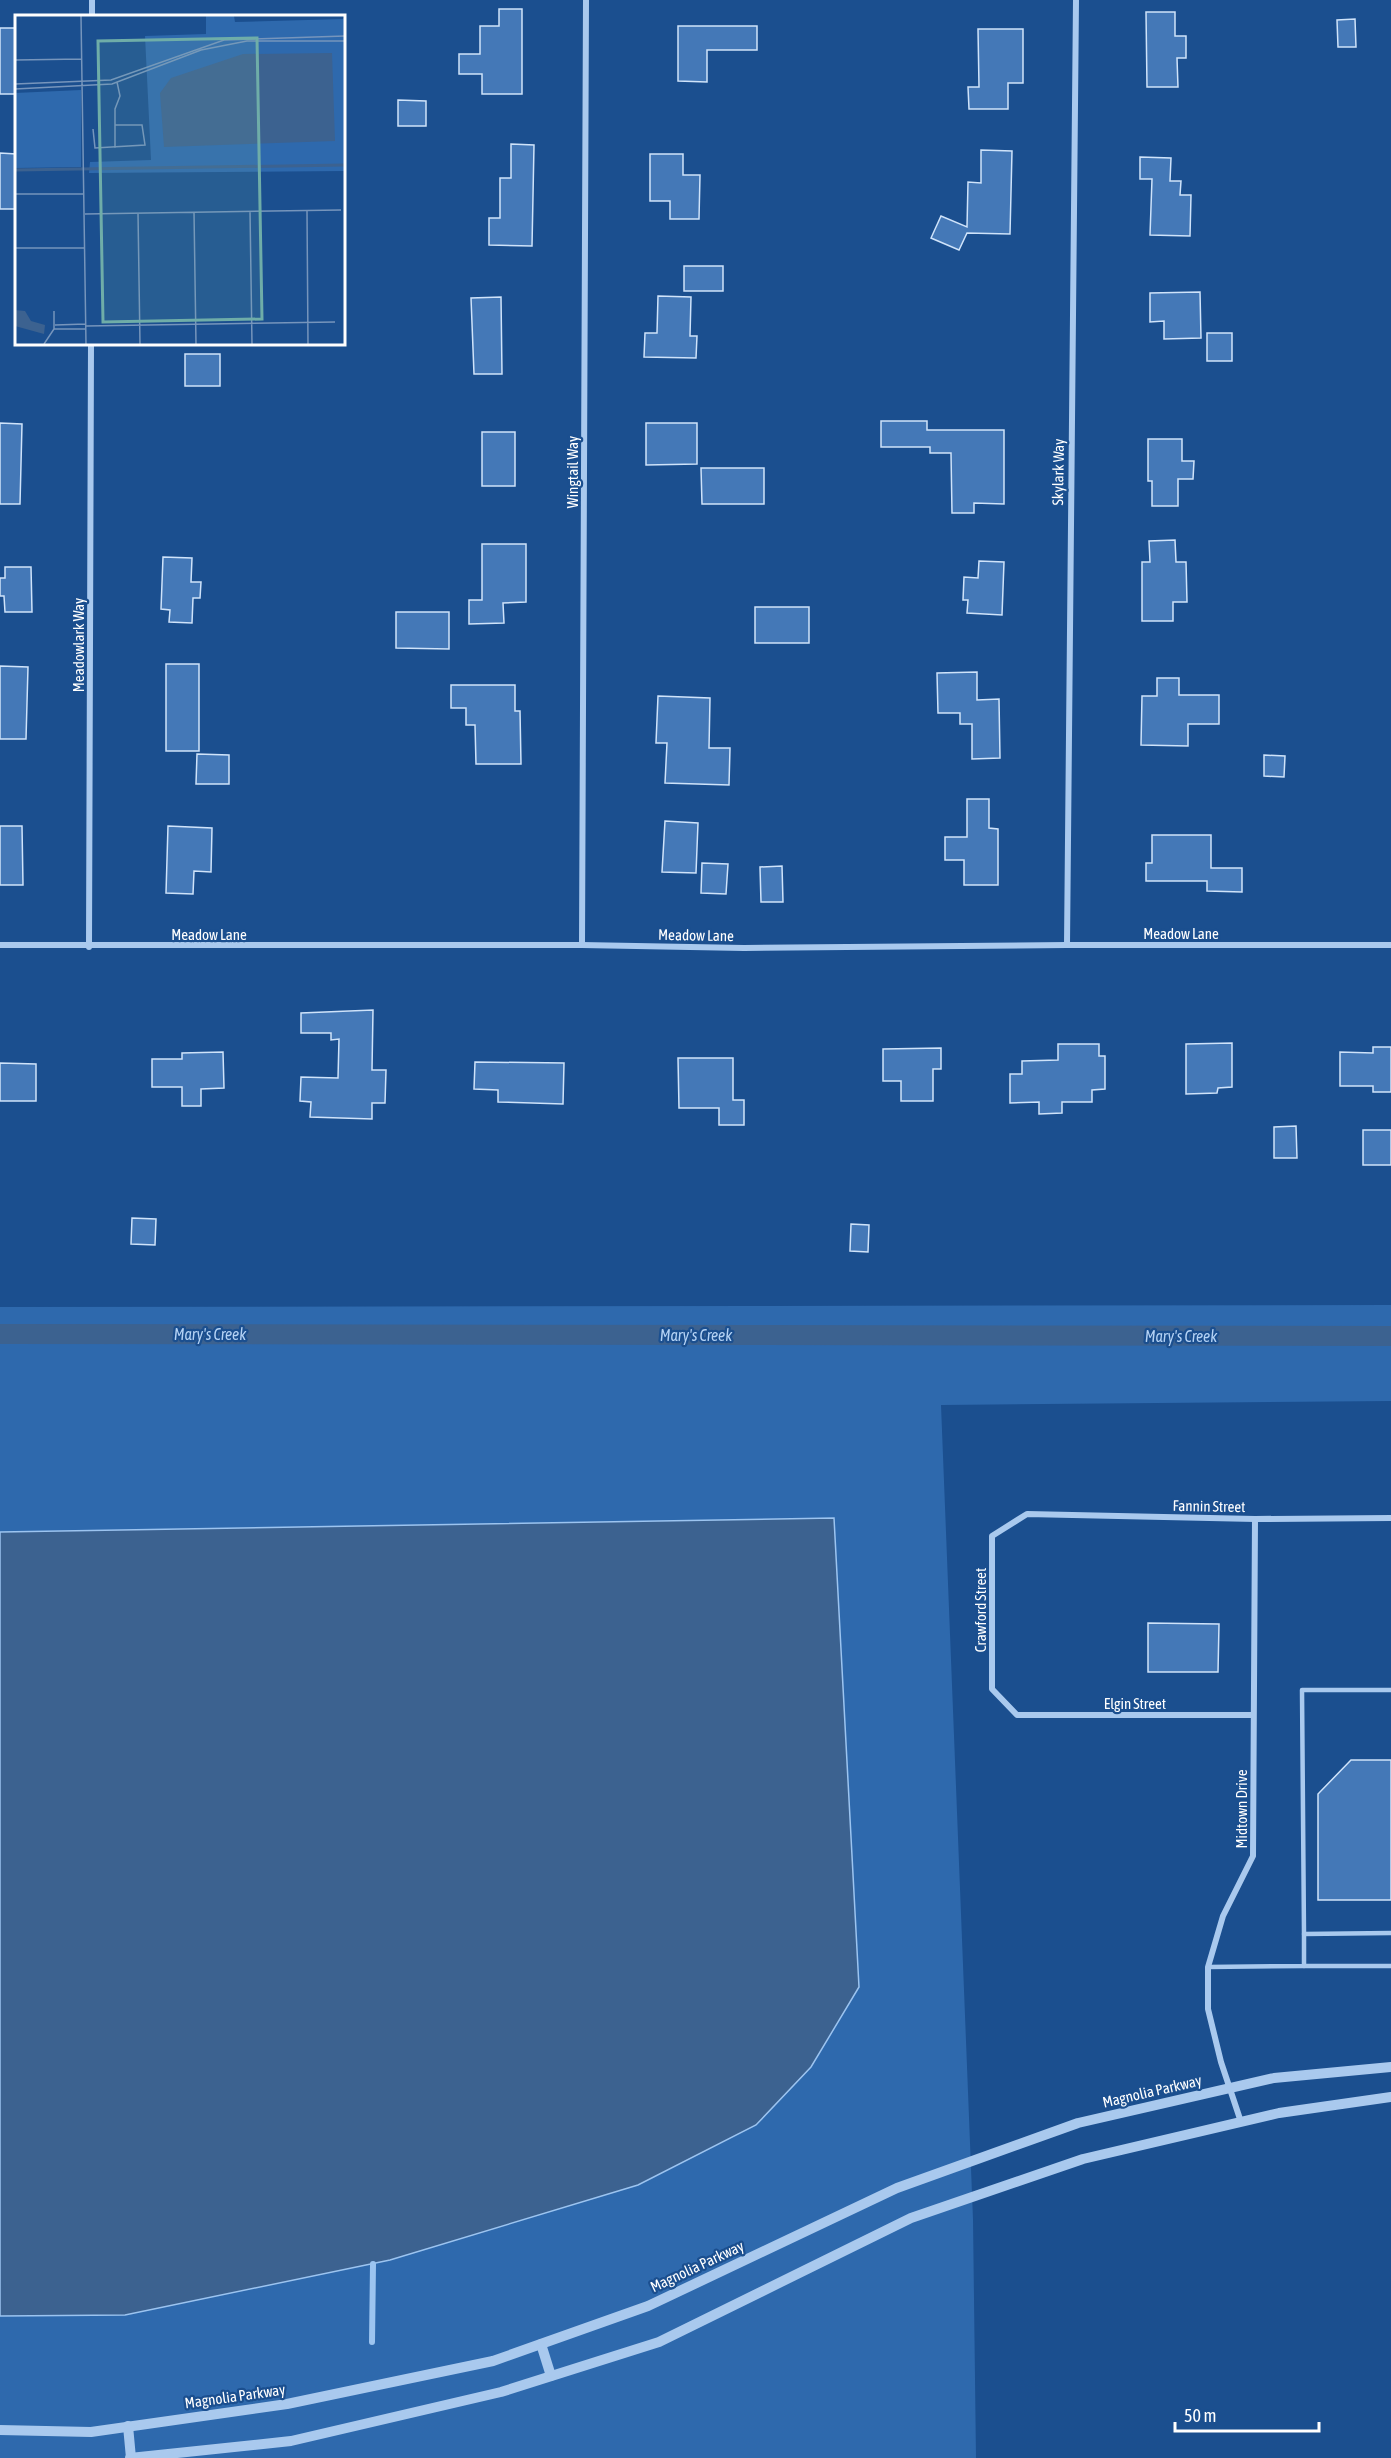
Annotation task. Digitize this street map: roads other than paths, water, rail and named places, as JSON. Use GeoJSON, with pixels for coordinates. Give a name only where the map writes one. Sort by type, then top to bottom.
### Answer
{"type":"FeatureCollection","features":[{"type":"Feature","properties":{"kind":"street","name":"Wingtail Way"},"geometry":{"type":"LineString","coordinates":[[582,945],[586,0]]}},
{"type":"Feature","properties":{"kind":"street","name":"Skylark Way"},"geometry":{"type":"LineString","coordinates":[[1067,945],[1076,0]]}},
{"type":"Feature","properties":{"kind":"street","name":"Meadowlark Way"},"geometry":{"type":"LineString","coordinates":[[89,946],[91,345]]}},
{"type":"Feature","properties":{"kind":"street","name":"Meadow Lane"},"geometry":{"type":"LineString","coordinates":[[0,945],[582,945],[744,948],[1391,945]]}},
{"type":"Feature","properties":{"kind":"street","name":"Fannin Street"},"geometry":{"type":"LineString","coordinates":[[1027,1514],[1255,1519],[1391,1518]]}},
{"type":"Feature","properties":{"kind":"street","name":"Crawford Street"},"geometry":{"type":"LineString","coordinates":[[1017,1714],[993,1689],[992,1536],[1027,1514]]}},
{"type":"Feature","properties":{"kind":"street","name":"Midtown Drive"},"geometry":{"type":"LineString","coordinates":[[1241,2122],[1208,2009],[1208,1967],[1223,1916],[1253,1856],[1255,1519]]}},
{"type":"Feature","properties":{"kind":"street","name":"Elgin Street"},"geometry":{"type":"LineString","coordinates":[[1017,1714],[1253,1715]]}},
{"type":"Feature","properties":{"kind":"street","name":"Magnolia Parkway"},"geometry":{"type":"LineString","coordinates":[[0,2430],[91,2432],[287,2404],[493,2361],[648,2306],[897,2188],[1078,2123],[1274,2078],[1391,2067]]}},
{"type":"Feature","properties":{"kind":"street"},"geometry":{"type":"LineString","coordinates":[[128,2426],[131,2458],[291,2441],[501,2392],[659,2342],[911,2218],[1083,2159],[1279,2113],[1391,2097]]}},
{"type":"Feature","properties":{"kind":"street"},"geometry":{"type":"LineString","coordinates":[[541,2344],[551,2376]]}},
{"type":"Feature","properties":{"kind":"lane"},"geometry":{"type":"LineString","coordinates":[[1304,1966],[1302,1690],[1391,1690]]}},
{"type":"Feature","properties":{"kind":"lane"},"geometry":{"type":"LineString","coordinates":[[1305,1934],[1391,1933]]}},
{"type":"Feature","properties":{"kind":"lane"},"geometry":{"type":"LineString","coordinates":[[1208,1967],[1391,1966]]}},
{"type":"Feature","properties":{"kind":"waterway","name":"Mary's Creek"},"geometry":{"type":"LineString","coordinates":[[0,1334],[1391,1336]]}},
{"type":"Feature","properties":{"kind":"waterway"},"geometry":{"type":"LineString","coordinates":[[372,2342],[373,2264]]}}]}
